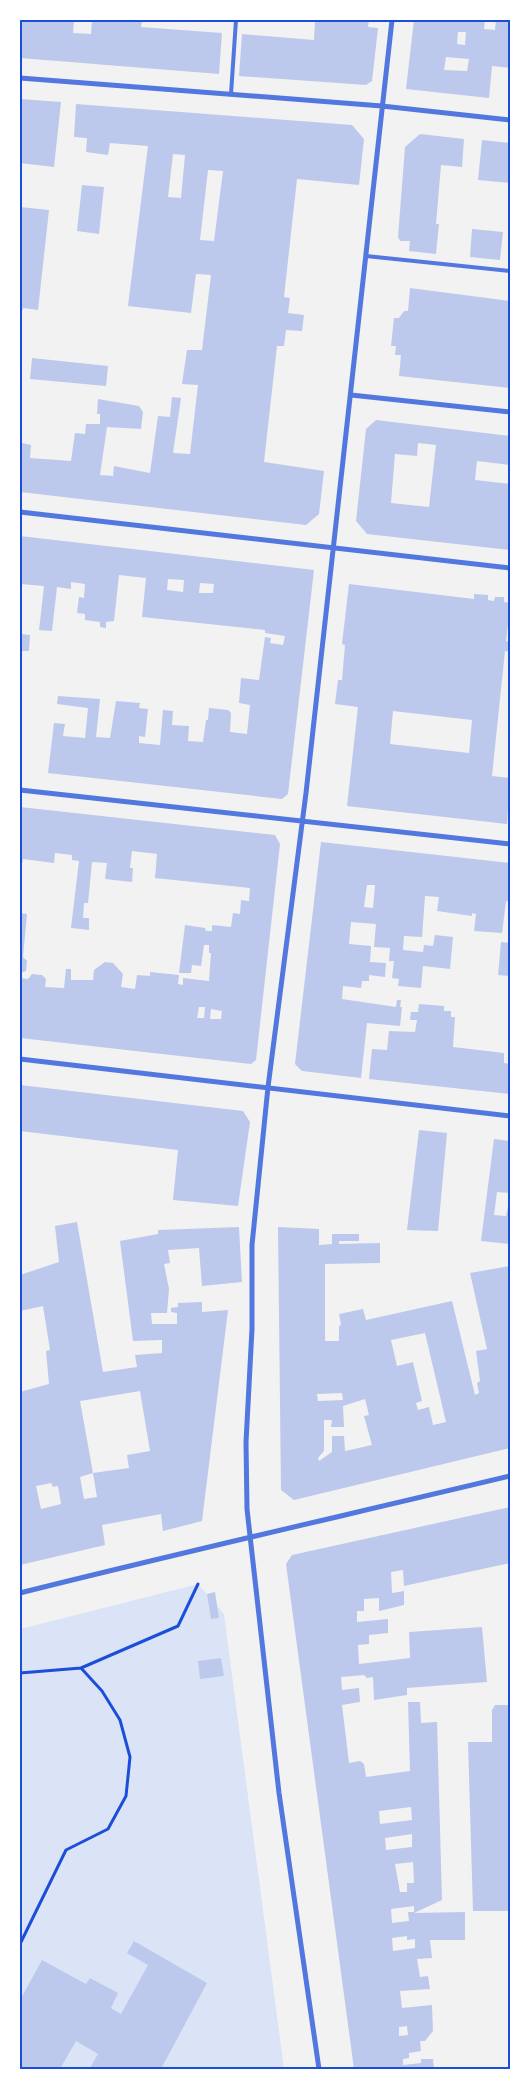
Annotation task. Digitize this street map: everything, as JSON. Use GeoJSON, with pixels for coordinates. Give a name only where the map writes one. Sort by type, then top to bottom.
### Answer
{"type":"FeatureCollection","features":[{"type":"Feature","properties":{"kind":"street"},"geometry":{"type":"LineString","coordinates":[[318,2069],[279,1793],[250,1537],[246,1461],[252,1329],[252,1245],[268,1087],[303,821],[392,20]]}},
{"type":"Feature","properties":{"kind":"street"},"geometry":{"type":"LineString","coordinates":[[20,78],[382,106],[510,120]]}},
{"type":"Feature","properties":{"kind":"street"},"geometry":{"type":"LineString","coordinates":[[351,395],[510,412]]}},
{"type":"Feature","properties":{"kind":"street"},"geometry":{"type":"LineString","coordinates":[[20,512],[510,568]]}},
{"type":"Feature","properties":{"kind":"street"},"geometry":{"type":"LineString","coordinates":[[20,790],[510,844]]}},
{"type":"Feature","properties":{"kind":"street"},"geometry":{"type":"LineString","coordinates":[[20,1059],[510,1116]]}},
{"type":"Feature","properties":{"kind":"street"},"geometry":{"type":"LineString","coordinates":[[20,1593],[207,1546],[510,1476]]}},
{"type":"Feature","properties":{"kind":"lane"},"geometry":{"type":"LineString","coordinates":[[231,94],[236,20]]}},
{"type":"Feature","properties":{"kind":"lane"},"geometry":{"type":"LineString","coordinates":[[366,256],[510,271]]}},
{"type":"Feature","properties":{"kind":"path"},"geometry":{"type":"LineString","coordinates":[[20,1673],[81,1668],[178,1626],[198,1584]]}},
{"type":"Feature","properties":{"kind":"path"},"geometry":{"type":"LineString","coordinates":[[20,1944],[66,1850],[108,1828],[126,1796],[130,1757],[120,1720],[102,1691],[81,1668]]}},
{"type":"Feature","properties":{"kind":"shaded area"},"geometry":{"type":"Polygon","coordinates":[[[198,1584],[224,1614],[284,2069],[20,2069],[20,1629],[198,1584]]]}},
{"type":"Feature","properties":{"kind":"building"},"geometry":{"type":"Polygon","coordinates":[[[20,20],[74,20],[73,33],[91,34],[92,20],[142,20],[141,27],[222,33],[219,74],[20,58],[20,20]]]}},
{"type":"Feature","properties":{"kind":"building"},"geometry":{"type":"Polygon","coordinates":[[[315,20],[369,20],[368,27],[378,28],[372,81],[366,85],[239,76],[242,34],[314,40],[315,20]]]}},
{"type":"Feature","properties":{"kind":"building"},"geometry":{"type":"Polygon","coordinates":[[[414,20],[485,20],[484,29],[495,30],[496,20],[510,20],[510,68],[492,66],[489,98],[406,89],[414,20]],[[458,32],[457,44],[465,45],[466,32],[458,32]],[[446,57],[444,70],[467,71],[469,59],[446,57]]]}},
{"type":"Feature","properties":{"kind":"building"},"geometry":{"type":"Polygon","coordinates":[[[20,99],[61,102],[54,167],[20,163],[20,99]]]}},
{"type":"Feature","properties":{"kind":"building"},"geometry":{"type":"Polygon","coordinates":[[[76,104],[352,125],[364,139],[359,185],[297,179],[284,297],[290,298],[288,313],[304,315],[302,331],[286,330],[284,346],[277,346],[264,462],[324,471],[319,514],[306,525],[20,492],[20,437],[22,437],[22,443],[31,445],[30,458],[71,461],[75,433],[85,434],[86,424],[100,424],[100,414],[97,414],[98,399],[139,406],[143,412],[141,429],[107,427],[100,475],[113,476],[114,466],[150,473],[158,416],[170,417],[172,397],[181,398],[173,453],[190,454],[198,385],[182,384],[187,350],[202,350],[211,275],[196,274],[191,313],[128,306],[148,146],[110,143],[108,155],[86,152],[87,138],[74,137],[76,104]],[[173,154],[168,197],[181,198],[185,155],[173,154]],[[208,170],[200,240],[214,241],[223,171],[208,170]]]}},
{"type":"Feature","properties":{"kind":"building"},"geometry":{"type":"Polygon","coordinates":[[[420,134],[464,139],[462,167],[441,165],[436,224],[439,224],[436,254],[409,251],[410,241],[400,241],[398,237],[405,147],[420,134]]]}},
{"type":"Feature","properties":{"kind":"building"},"geometry":{"type":"Polygon","coordinates":[[[482,140],[510,143],[510,183],[478,180],[482,140]]]}},
{"type":"Feature","properties":{"kind":"building"},"geometry":{"type":"Polygon","coordinates":[[[82,185],[104,187],[99,234],[77,231],[82,185]]]}},
{"type":"Feature","properties":{"kind":"building"},"geometry":{"type":"Polygon","coordinates":[[[20,207],[49,210],[38,310],[23,308],[23,310],[20,310],[20,207]]]}},
{"type":"Feature","properties":{"kind":"building"},"geometry":{"type":"Polygon","coordinates":[[[472,229],[503,232],[500,260],[470,257],[472,229]]]}},
{"type":"Feature","properties":{"kind":"building"},"geometry":{"type":"Polygon","coordinates":[[[410,288],[510,301],[510,388],[399,376],[401,355],[395,355],[396,346],[391,346],[394,318],[399,318],[404,311],[408,311],[410,288]]]}},
{"type":"Feature","properties":{"kind":"building"},"geometry":{"type":"Polygon","coordinates":[[[32,358],[108,366],[106,386],[30,379],[32,358]]]}},
{"type":"Feature","properties":{"kind":"building"},"geometry":{"type":"Polygon","coordinates":[[[376,420],[510,436],[510,465],[477,461],[475,480],[510,484],[510,550],[367,534],[356,521],[366,429],[376,420]],[[418,443],[417,456],[395,454],[391,503],[429,507],[436,445],[418,443]]]}},
{"type":"Feature","properties":{"kind":"building"},"geometry":{"type":"Polygon","coordinates":[[[20,536],[314,570],[288,794],[282,799],[48,773],[54,723],[65,724],[63,736],[85,738],[88,708],[57,704],[58,696],[100,699],[96,737],[110,738],[116,701],[140,703],[139,708],[148,709],[145,737],[139,736],[139,743],[160,745],[163,710],[173,711],[172,725],[189,726],[188,741],[203,742],[209,708],[228,710],[231,713],[230,732],[247,734],[250,705],[239,703],[241,678],[259,680],[265,637],[271,638],[270,643],[283,645],[285,636],[265,633],[265,630],[142,617],[146,578],[119,575],[114,621],[106,622],[106,628],[100,627],[100,622],[85,620],[85,614],[77,613],[79,597],[84,598],[85,584],[71,582],[71,589],[57,587],[52,631],[39,630],[44,586],[20,584],[20,536]],[[168,579],[167,590],[183,592],[184,580],[168,579]],[[200,583],[199,593],[213,593],[214,584],[200,583]]]}},
{"type":"Feature","properties":{"kind":"building"},"geometry":{"type":"Polygon","coordinates":[[[349,584],[474,599],[474,594],[488,595],[488,600],[494,601],[495,597],[504,597],[504,602],[510,603],[510,624],[508,624],[506,641],[510,642],[510,652],[505,651],[492,776],[510,778],[507,824],[347,806],[358,707],[335,704],[338,680],[342,680],[345,645],[342,644],[349,584]],[[393,711],[390,744],[469,753],[472,720],[393,711]]]}},
{"type":"Feature","properties":{"kind":"building"},"geometry":{"type":"Polygon","coordinates":[[[20,634],[30,635],[29,651],[20,651],[20,634]]]}},
{"type":"Feature","properties":{"kind":"building"},"geometry":{"type":"Polygon","coordinates":[[[20,807],[275,835],[280,844],[256,1060],[251,1064],[20,1038],[20,978],[28,979],[32,974],[42,975],[46,979],[45,987],[64,988],[66,969],[71,969],[71,980],[93,980],[94,970],[105,962],[113,963],[123,974],[121,987],[135,989],[137,975],[150,976],[150,972],[179,975],[178,984],[183,985],[183,978],[209,981],[211,953],[209,953],[209,945],[204,945],[201,966],[192,965],[191,973],[179,973],[185,925],[205,928],[206,931],[212,931],[212,925],[231,927],[233,913],[240,914],[241,900],[249,901],[250,888],[155,878],[157,854],[132,851],[130,868],[133,868],[132,882],[105,879],[107,863],[92,862],[88,903],[84,903],[83,918],[89,918],[89,930],[71,928],[79,861],[72,860],[72,855],[55,853],[54,863],[23,859],[20,873],[20,807]],[[199,1007],[197,1018],[204,1018],[205,1007],[199,1007]],[[211,1009],[210,1019],[221,1019],[222,1011],[211,1009]]]}},
{"type":"Feature","properties":{"kind":"building"},"geometry":{"type":"Polygon","coordinates":[[[321,842],[510,863],[510,902],[506,901],[502,933],[474,931],[476,914],[472,913],[472,916],[437,911],[439,897],[425,896],[422,937],[404,936],[403,950],[423,952],[424,945],[433,946],[435,935],[453,937],[450,969],[423,966],[421,988],[398,986],[399,979],[392,978],[394,961],[389,961],[390,948],[374,947],[376,924],[351,922],[349,944],[371,946],[370,962],[386,963],[385,977],[369,975],[369,981],[362,981],[361,988],[343,986],[342,999],[396,1007],[397,1000],[401,1000],[400,1026],[367,1023],[361,1078],[302,1071],[295,1064],[321,842]],[[367,885],[364,907],[373,908],[375,885],[367,885]]]}},
{"type":"Feature","properties":{"kind":"building"},"geometry":{"type":"Polygon","coordinates":[[[20,913],[27,914],[23,957],[27,961],[26,971],[20,973],[20,913]]]}},
{"type":"Feature","properties":{"kind":"building"},"geometry":{"type":"Polygon","coordinates":[[[501,942],[510,943],[510,976],[498,975],[501,942]]]}},
{"type":"Feature","properties":{"kind":"building"},"geometry":{"type":"Polygon","coordinates":[[[419,1004],[444,1006],[444,1011],[451,1011],[451,1017],[455,1017],[453,1047],[504,1053],[504,1063],[510,1064],[510,1094],[369,1079],[372,1049],[387,1050],[389,1031],[415,1032],[417,1020],[410,1020],[411,1012],[418,1012],[419,1004]]]}},
{"type":"Feature","properties":{"kind":"building"},"geometry":{"type":"Polygon","coordinates":[[[20,1085],[243,1111],[250,1122],[238,1206],[173,1200],[178,1150],[20,1131],[20,1085]]]}},
{"type":"Feature","properties":{"kind":"building"},"geometry":{"type":"Polygon","coordinates":[[[419,1130],[447,1133],[438,1231],[407,1230],[419,1130]]]}},
{"type":"Feature","properties":{"kind":"building"},"geometry":{"type":"Polygon","coordinates":[[[494,1139],[510,1141],[510,1193],[497,1192],[494,1215],[506,1216],[510,1196],[510,1244],[481,1241],[494,1139]]]}},
{"type":"Feature","properties":{"kind":"building"},"geometry":{"type":"Polygon","coordinates":[[[77,1222],[103,1372],[137,1367],[135,1355],[162,1353],[162,1340],[133,1341],[120,1241],[158,1234],[158,1230],[239,1227],[242,1282],[202,1286],[199,1248],[168,1250],[170,1263],[164,1264],[169,1289],[167,1313],[151,1313],[152,1324],[177,1324],[177,1313],[171,1312],[171,1308],[178,1307],[178,1303],[202,1302],[202,1312],[228,1310],[202,1521],[163,1531],[161,1514],[102,1525],[105,1545],[20,1565],[20,1392],[49,1384],[46,1351],[50,1350],[43,1306],[20,1311],[20,1275],[59,1262],[55,1226],[77,1222]],[[140,1391],[80,1401],[93,1473],[129,1468],[127,1455],[150,1451],[140,1391]],[[93,1473],[80,1477],[84,1499],[97,1497],[93,1473]],[[51,1483],[36,1486],[41,1509],[61,1504],[58,1486],[53,1487],[51,1483]]]}},
{"type":"Feature","properties":{"kind":"building"},"geometry":{"type":"Polygon","coordinates":[[[278,1227],[319,1229],[319,1245],[332,1244],[332,1234],[359,1234],[359,1241],[339,1241],[339,1244],[380,1243],[380,1263],[325,1264],[325,1341],[339,1341],[339,1326],[341,1325],[339,1314],[363,1309],[366,1320],[452,1301],[475,1395],[479,1393],[477,1383],[480,1381],[476,1351],[487,1349],[470,1273],[510,1266],[510,1448],[294,1500],[281,1490],[278,1227]],[[425,1333],[391,1340],[397,1366],[413,1362],[422,1401],[416,1403],[418,1410],[429,1407],[433,1425],[446,1422],[425,1333]],[[342,1393],[317,1394],[318,1401],[343,1400],[342,1393]],[[365,1399],[343,1406],[344,1427],[331,1427],[332,1420],[324,1420],[324,1451],[318,1458],[319,1461],[332,1452],[332,1436],[344,1436],[345,1451],[372,1445],[364,1416],[369,1415],[365,1399]]]}},
{"type":"Feature","properties":{"kind":"building"},"geometry":{"type":"Polygon","coordinates":[[[510,1507],[510,1563],[404,1586],[403,1570],[391,1572],[392,1593],[404,1591],[404,1605],[379,1611],[379,1598],[364,1599],[364,1611],[357,1611],[357,1622],[388,1619],[388,1633],[369,1635],[369,1644],[358,1645],[359,1664],[410,1658],[409,1632],[482,1627],[487,1682],[407,1688],[407,1695],[374,1700],[373,1677],[367,1678],[364,1675],[341,1677],[342,1690],[359,1688],[360,1702],[342,1705],[349,1763],[360,1761],[364,1764],[366,1777],[410,1771],[408,1702],[420,1702],[421,1723],[437,1722],[442,1900],[414,1913],[465,1912],[465,1940],[430,1940],[432,1958],[417,1959],[420,1977],[428,1976],[430,1989],[400,1991],[402,2008],[432,2005],[433,2031],[425,2041],[420,2041],[421,2051],[409,2053],[409,2058],[403,2059],[403,2065],[421,2063],[421,2059],[433,2059],[434,2069],[354,2069],[286,1564],[292,1555],[510,1507]],[[411,1807],[379,1811],[380,1824],[412,1820],[411,1807]],[[412,1834],[385,1838],[386,1850],[412,1847],[412,1834]],[[413,1862],[395,1864],[400,1892],[407,1892],[407,1883],[414,1883],[413,1862]],[[414,1906],[391,1909],[392,1923],[409,1921],[408,1912],[414,1912],[414,1906]],[[407,1936],[392,1938],[393,1951],[415,1948],[415,1939],[407,1940],[407,1936]],[[407,2026],[399,2027],[399,2036],[408,2035],[407,2026]]]}},
{"type":"Feature","properties":{"kind":"building"},"geometry":{"type":"Polygon","coordinates":[[[215,1592],[219,1618],[211,1619],[207,1594],[215,1592]]]}},
{"type":"Feature","properties":{"kind":"building"},"geometry":{"type":"Polygon","coordinates":[[[221,1658],[224,1676],[200,1679],[198,1661],[221,1658]]]}},
{"type":"Feature","properties":{"kind":"building"},"geometry":{"type":"Polygon","coordinates":[[[495,1705],[510,1705],[510,1911],[473,1911],[468,1742],[492,1742],[492,1710],[495,1705]]]}},
{"type":"Feature","properties":{"kind":"building"},"geometry":{"type":"Polygon","coordinates":[[[134,1941],[207,1983],[161,2069],[92,2069],[90,2068],[98,2054],[76,2041],[60,2069],[20,2069],[20,2000],[42,1960],[86,1984],[90,1978],[118,1993],[111,2008],[121,2014],[148,1965],[127,1953],[134,1941]]]}}]}
